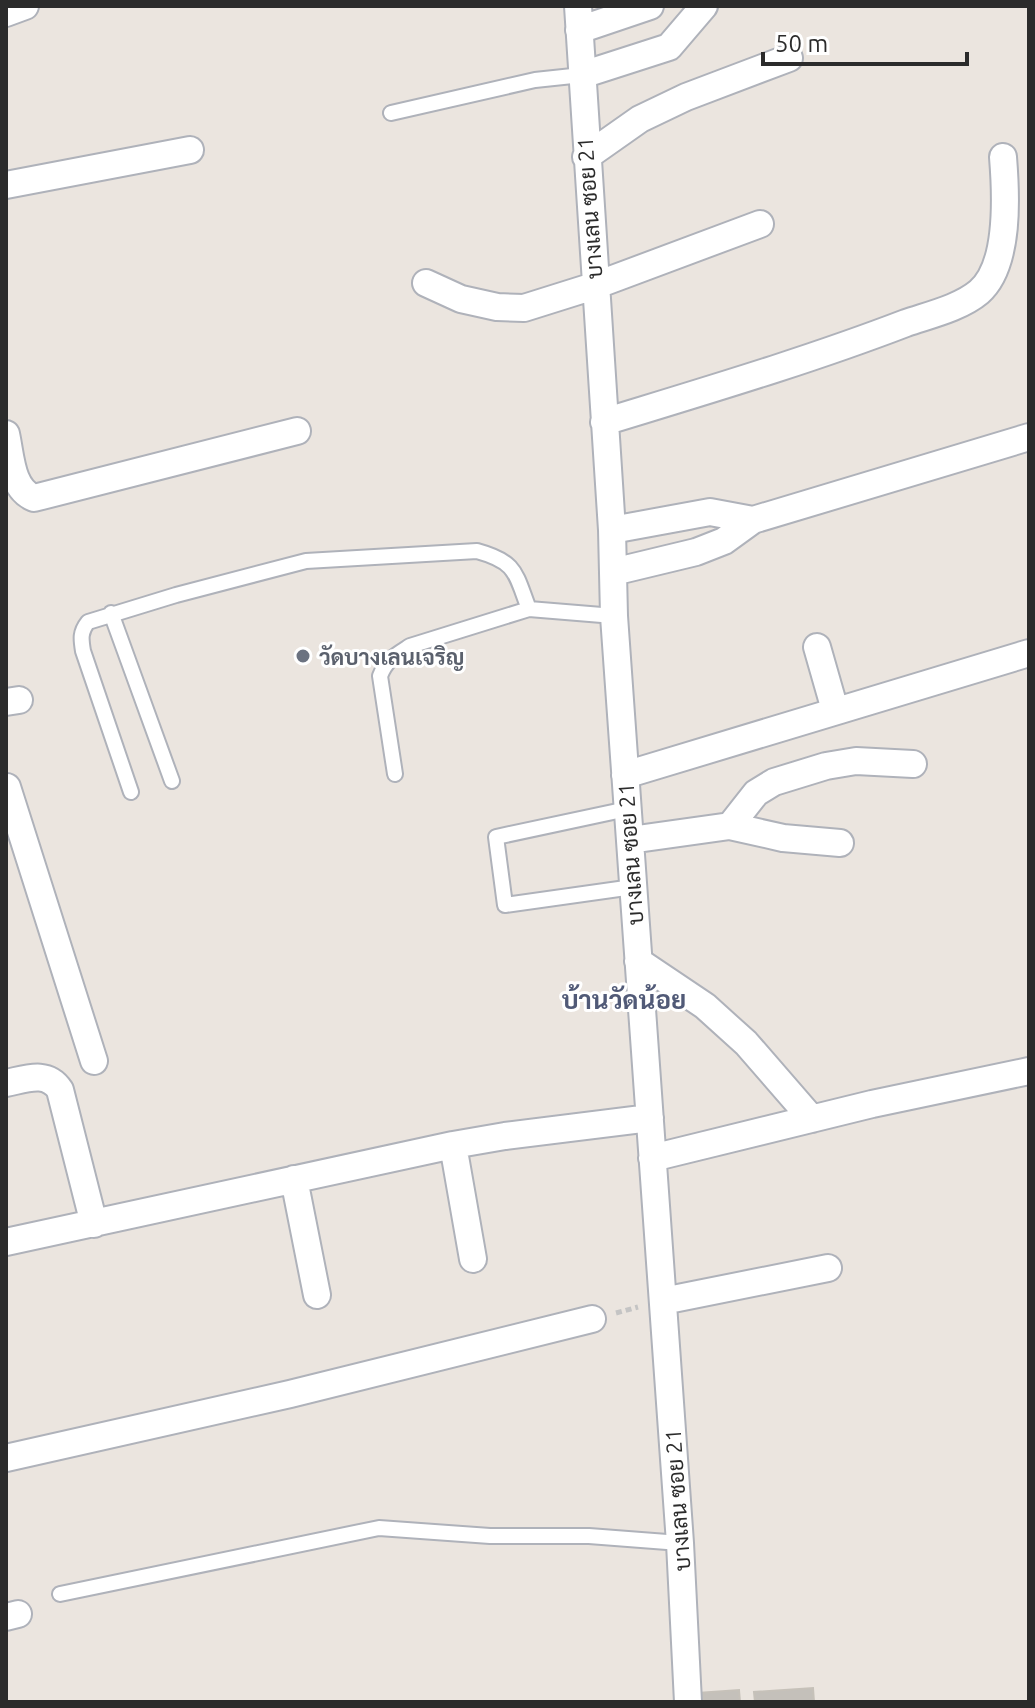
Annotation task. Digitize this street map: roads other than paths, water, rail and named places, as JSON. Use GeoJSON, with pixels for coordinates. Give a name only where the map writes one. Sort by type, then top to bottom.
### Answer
{"type":"FeatureCollection","features":[{"type":"Feature","properties":{"kind":"street"},"geometry":{"type":"LineString","coordinates":[[6,13],[25,6]]}},
{"type":"Feature","properties":{"kind":"street"},"geometry":{"type":"LineString","coordinates":[[579,18],[650,6]]}},
{"type":"Feature","properties":{"kind":"street"},"geometry":{"type":"LineString","coordinates":[[582,75],[669,47],[704,6]]}},
{"type":"Feature","properties":{"kind":"street","name":"บางเลน ซอย 21"},"geometry":{"type":"LineString","coordinates":[[579,18],[612,530],[614,616],[680,1543],[688,1702]]}},
{"type":"Feature","properties":{"kind":"street"},"geometry":{"type":"LineString","coordinates":[[586,157],[640,119],[686,97],[789,58]]}},
{"type":"Feature","properties":{"kind":"street"},"geometry":{"type":"LineString","coordinates":[[6,185],[190,150]]}},
{"type":"Feature","properties":{"kind":"street"},"geometry":{"type":"LineString","coordinates":[[604,422],[854,344],[957,304],[979,292],[997,264],[1005,189],[1003,157]]}},
{"type":"Feature","properties":{"kind":"street"},"geometry":{"type":"LineString","coordinates":[[426,283],[461,299],[497,307],[524,308],[594,286],[760,224]]}},
{"type":"Feature","properties":{"kind":"street"},"geometry":{"type":"LineString","coordinates":[[6,434],[18,484],[22,492],[34,498],[297,431]]}},
{"type":"Feature","properties":{"kind":"street"},"geometry":{"type":"LineString","coordinates":[[613,572],[696,552],[724,541],[753,520],[1029,437]]}},
{"type":"Feature","properties":{"kind":"street"},"geometry":{"type":"LineString","coordinates":[[612,530],[710,512],[753,520]]}},
{"type":"Feature","properties":{"kind":"street"},"geometry":{"type":"LineString","coordinates":[[817,647],[835,710]]}},
{"type":"Feature","properties":{"kind":"street"},"geometry":{"type":"LineString","coordinates":[[625,775],[1029,653]]}},
{"type":"Feature","properties":{"kind":"street"},"geometry":{"type":"LineString","coordinates":[[730,826],[756,793],[774,782],[826,766],[856,761],[913,764]]}},
{"type":"Feature","properties":{"kind":"street"},"geometry":{"type":"LineString","coordinates":[[7,787],[18,866],[94,1061]]}},
{"type":"Feature","properties":{"kind":"street"},"geometry":{"type":"LineString","coordinates":[[630,840],[730,826],[783,838],[840,843]]}},
{"type":"Feature","properties":{"kind":"street"},"geometry":{"type":"LineString","coordinates":[[638,961],[705,1006],[746,1043],[812,1119]]}},
{"type":"Feature","properties":{"kind":"street"},"geometry":{"type":"LineString","coordinates":[[652,1158],[1029,1071]]}},
{"type":"Feature","properties":{"kind":"street"},"geometry":{"type":"LineString","coordinates":[[6,1083],[44,1076],[55,1082],[60,1090],[94,1224]]}},
{"type":"Feature","properties":{"kind":"street"},"geometry":{"type":"LineString","coordinates":[[6,1242],[453,1145],[650,1118]]}},
{"type":"Feature","properties":{"kind":"street"},"geometry":{"type":"LineString","coordinates":[[453,1145],[473,1259]]}},
{"type":"Feature","properties":{"kind":"street"},"geometry":{"type":"LineString","coordinates":[[294,1179],[317,1295]]}},
{"type":"Feature","properties":{"kind":"street"},"geometry":{"type":"LineString","coordinates":[[663,1301],[828,1268]]}},
{"type":"Feature","properties":{"kind":"street"},"geometry":{"type":"LineString","coordinates":[[6,1458],[290,1394],[592,1319]]}},
{"type":"Feature","properties":{"kind":"lane"},"geometry":{"type":"LineString","coordinates":[[391,113],[535,80],[582,75]]}},
{"type":"Feature","properties":{"kind":"lane"},"geometry":{"type":"LineString","coordinates":[[131,792],[81,639],[82,629],[88,622],[111,613],[306,561],[477,551],[501,557],[512,568],[529,609]]}},
{"type":"Feature","properties":{"kind":"lane"},"geometry":{"type":"LineString","coordinates":[[395,774],[380,676],[384,664],[410,646],[529,609],[614,616]]}},
{"type":"Feature","properties":{"kind":"lane"},"geometry":{"type":"LineString","coordinates":[[111,613],[172,781]]}},
{"type":"Feature","properties":{"kind":"lane"},"geometry":{"type":"LineString","coordinates":[[627,809],[496,837],[505,905],[633,887]]}},
{"type":"Feature","properties":{"kind":"lane"},"geometry":{"type":"LineString","coordinates":[[60,1594],[379,1528],[490,1536],[589,1536],[680,1543]]}},
{"type":"Feature","properties":{"kind":"place","name":"วัดบางเลนเจริญ"},"geometry":{"type":"Point","coordinates":[303,656]}},
{"type":"Feature","properties":{"kind":"district","name":"บ้านวัดน้อย"},"geometry":{"type":"Point","coordinates":[624,999]}}]}
